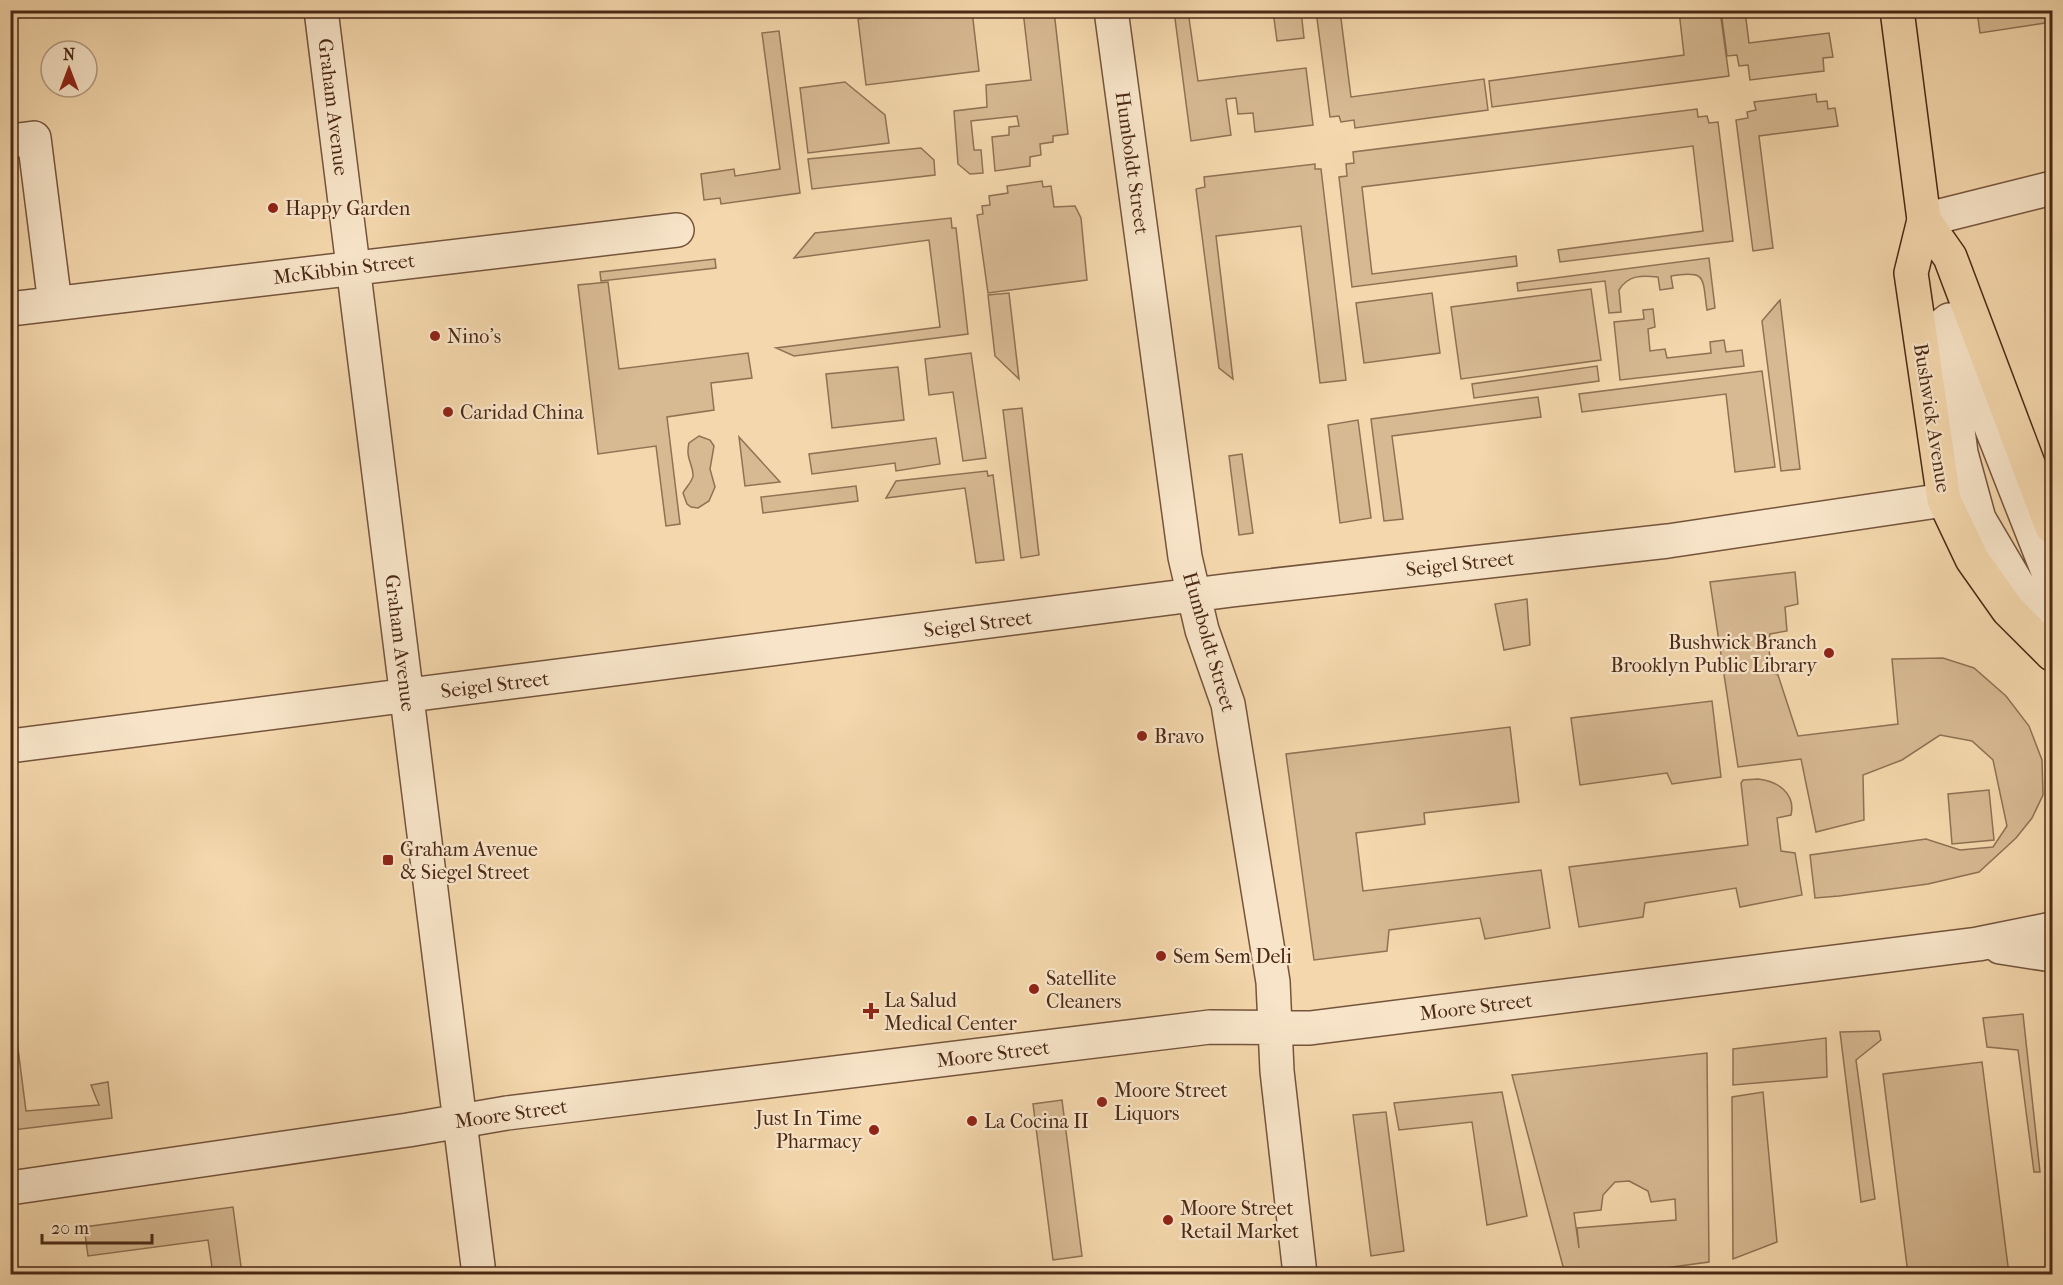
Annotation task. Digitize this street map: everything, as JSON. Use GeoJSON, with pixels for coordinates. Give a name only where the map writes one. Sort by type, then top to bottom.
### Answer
{"type":"FeatureCollection","features":[{"type":"Feature","properties":{"kind":"main road","name":"Bushwick Avenue"},"geometry":{"type":"LineString","coordinates":[[1897,10],[1924,219],[1911,273],[1944,500],[1972,559],[2008,610],[2048,644]]}},
{"type":"Feature","properties":{"kind":"main road","name":"Bushwick Avenue"},"geometry":{"type":"LineString","coordinates":[[1924,219],[1950,257],[2052,527]]}},
{"type":"Feature","properties":{"kind":"street","name":"Graham Avenue"},"geometry":{"type":"LineString","coordinates":[[321,10],[479,1275]]}},
{"type":"Feature","properties":{"kind":"street","name":"Humboldt Street"},"geometry":{"type":"LineString","coordinates":[[1111,10],[1185,557],[1202,630],[1228,704],[1273,982],[1277,1071],[1300,1275]]}},
{"type":"Feature","properties":{"kind":"street"},"geometry":{"type":"LineString","coordinates":[[10,141],[34,138],[55,304]]}},
{"type":"Feature","properties":{"kind":"street"},"geometry":{"type":"LineString","coordinates":[[1924,219],[2052,188]]}},
{"type":"Feature","properties":{"kind":"street","name":"McKibbin Street"},"geometry":{"type":"LineString","coordinates":[[10,309],[677,230]]}},
{"type":"Feature","properties":{"kind":"street"},"geometry":{"type":"LineString","coordinates":[[2052,582],[1950,320],[1944,324],[1960,453],[1979,519],[2028,602],[2035,610],[2052,606]]}},
{"type":"Feature","properties":{"kind":"street","name":"Seigel Street"},"geometry":{"type":"LineString","coordinates":[[10,746],[1232,590],[1668,541],[1944,500]]}},
{"type":"Feature","properties":{"kind":"street","name":"Moore Street"},"geometry":{"type":"LineString","coordinates":[[10,1188],[519,1111],[1210,1027],[1276,1029],[1321,1026],[1978,944],[2052,929]]}},
{"type":"Feature","properties":{"kind":"street","name":"Moore Street"},"geometry":{"type":"LineString","coordinates":[[1978,944],[2052,955]]}},
{"type":"Feature","properties":{"kind":"shaded area"},"geometry":{"type":"Polygon","coordinates":[[[930,10],[972,11],[979,71],[866,85],[858,19],[930,10]]]}},
{"type":"Feature","properties":{"kind":"shaded area"},"geometry":{"type":"Polygon","coordinates":[[[1023,11],[1054,11],[1068,134],[1053,136],[1053,142],[1040,144],[1041,155],[1030,157],[1030,166],[995,171],[992,137],[1009,135],[1009,127],[1019,126],[1017,116],[971,121],[974,150],[981,150],[983,173],[970,174],[958,164],[954,111],[987,107],[986,85],[1031,80],[1023,11]]]}},
{"type":"Feature","properties":{"kind":"shaded area"},"geometry":{"type":"Polygon","coordinates":[[[1174,11],[1188,11],[1198,81],[1306,68],[1313,125],[1255,132],[1253,113],[1238,114],[1236,98],[1226,99],[1231,135],[1191,141],[1174,11]]]}},
{"type":"Feature","properties":{"kind":"shaded area"},"geometry":{"type":"Polygon","coordinates":[[[1273,11],[1301,11],[1304,38],[1277,41],[1273,11]]]}},
{"type":"Feature","properties":{"kind":"shaded area"},"geometry":{"type":"Polygon","coordinates":[[[1316,11],[1340,11],[1351,97],[1484,79],[1488,110],[1355,128],[1354,120],[1341,122],[1339,116],[1330,117],[1316,11]]]}},
{"type":"Feature","properties":{"kind":"shaded area"},"geometry":{"type":"Polygon","coordinates":[[[1679,11],[1720,11],[1729,76],[1492,107],[1489,81],[1684,55],[1679,11]]]}},
{"type":"Feature","properties":{"kind":"shaded area"},"geometry":{"type":"Polygon","coordinates":[[[1721,11],[1745,11],[1749,43],[1829,33],[1833,57],[1823,58],[1824,71],[1750,80],[1748,65],[1739,66],[1737,55],[1727,56],[1721,11]]]}},
{"type":"Feature","properties":{"kind":"shaded area"},"geometry":{"type":"Polygon","coordinates":[[[1977,11],[2052,11],[2052,22],[1980,33],[1977,11]]]}},
{"type":"Feature","properties":{"kind":"shaded area"},"geometry":{"type":"Polygon","coordinates":[[[779,31],[800,193],[721,204],[720,198],[704,200],[701,174],[734,169],[735,176],[780,169],[762,33],[779,31]]]}},
{"type":"Feature","properties":{"kind":"shaded area"},"geometry":{"type":"Polygon","coordinates":[[[845,82],[885,115],[889,143],[808,153],[800,88],[845,82]]]}},
{"type":"Feature","properties":{"kind":"shaded area"},"geometry":{"type":"Polygon","coordinates":[[[1816,94],[1817,102],[1827,101],[1828,109],[1835,108],[1838,126],[1759,136],[1773,248],[1753,251],[1736,120],[1748,118],[1747,112],[1756,110],[1754,102],[1816,94]]]}},
{"type":"Feature","properties":{"kind":"shaded area"},"geometry":{"type":"Polygon","coordinates":[[[1697,109],[1698,117],[1707,116],[1709,123],[1718,122],[1733,241],[1560,262],[1558,250],[1703,231],[1693,146],[1362,187],[1372,274],[1516,256],[1517,266],[1352,287],[1339,177],[1347,176],[1346,164],[1354,163],[1353,152],[1697,109]]]}},
{"type":"Feature","properties":{"kind":"shaded area"},"geometry":{"type":"Polygon","coordinates":[[[921,148],[934,160],[935,175],[812,189],[808,159],[921,148]]]}},
{"type":"Feature","properties":{"kind":"shaded area"},"geometry":{"type":"Polygon","coordinates":[[[1315,164],[1315,169],[1321,169],[1346,380],[1320,383],[1301,226],[1216,236],[1233,379],[1219,368],[1196,189],[1205,187],[1204,177],[1315,164]]]}},
{"type":"Feature","properties":{"kind":"shaded area"},"geometry":{"type":"Polygon","coordinates":[[[1042,181],[1043,187],[1051,186],[1054,207],[1075,206],[1081,218],[1087,280],[988,293],[977,215],[983,214],[982,206],[990,205],[989,196],[1008,193],[1007,186],[1042,181]]]}},
{"type":"Feature","properties":{"kind":"shaded area"},"geometry":{"type":"Polygon","coordinates":[[[951,218],[952,228],[956,228],[968,334],[794,356],[776,348],[940,327],[929,240],[794,258],[815,233],[951,218]]]}},
{"type":"Feature","properties":{"kind":"shaded area"},"geometry":{"type":"Polygon","coordinates":[[[1709,258],[1715,308],[1707,310],[1701,279],[1692,274],[1671,276],[1673,288],[1660,290],[1658,277],[1641,276],[1627,281],[1619,290],[1621,312],[1609,313],[1605,281],[1518,291],[1517,283],[1709,258]]]}},
{"type":"Feature","properties":{"kind":"shaded area"},"geometry":{"type":"Polygon","coordinates":[[[715,259],[716,268],[601,281],[600,272],[715,259]]]}},
{"type":"Feature","properties":{"kind":"shaded area"},"geometry":{"type":"Polygon","coordinates":[[[608,282],[619,369],[748,353],[752,378],[711,383],[714,410],[667,417],[680,524],[666,526],[656,446],[598,454],[578,285],[608,282]]]}},
{"type":"Feature","properties":{"kind":"shaded area"},"geometry":{"type":"Polygon","coordinates":[[[1591,289],[1601,360],[1461,379],[1451,307],[1591,289]]]}},
{"type":"Feature","properties":{"kind":"shaded area"},"geometry":{"type":"Polygon","coordinates":[[[1009,293],[1019,379],[995,356],[988,295],[1009,293]]]}},
{"type":"Feature","properties":{"kind":"shaded area"},"geometry":{"type":"Polygon","coordinates":[[[1432,293],[1440,353],[1364,363],[1356,303],[1432,293]]]}},
{"type":"Feature","properties":{"kind":"shaded area"},"geometry":{"type":"Polygon","coordinates":[[[1780,300],[1800,469],[1781,471],[1762,321],[1780,300]]]}},
{"type":"Feature","properties":{"kind":"shaded area"},"geometry":{"type":"Polygon","coordinates":[[[1653,309],[1655,327],[1648,329],[1650,351],[1665,349],[1667,358],[1711,353],[1710,342],[1724,340],[1726,352],[1742,350],[1744,366],[1620,380],[1614,322],[1644,319],[1643,310],[1653,309]]]}},
{"type":"Feature","properties":{"kind":"shaded area"},"geometry":{"type":"Polygon","coordinates":[[[971,353],[986,458],[963,461],[953,392],[929,395],[925,359],[971,353]]]}},
{"type":"Feature","properties":{"kind":"shaded area"},"geometry":{"type":"Polygon","coordinates":[[[1597,366],[1599,381],[1474,398],[1472,384],[1597,366]]]}},
{"type":"Feature","properties":{"kind":"shaded area"},"geometry":{"type":"Polygon","coordinates":[[[898,367],[904,420],[832,428],[826,374],[898,367]]]}},
{"type":"Feature","properties":{"kind":"shaded area"},"geometry":{"type":"Polygon","coordinates":[[[1762,371],[1775,467],[1735,472],[1726,394],[1582,412],[1579,394],[1762,371]]]}},
{"type":"Feature","properties":{"kind":"shaded area"},"geometry":{"type":"Polygon","coordinates":[[[1538,397],[1541,417],[1392,436],[1403,519],[1384,521],[1371,419],[1538,397]]]}},
{"type":"Feature","properties":{"kind":"shaded area"},"geometry":{"type":"Polygon","coordinates":[[[1022,408],[1039,555],[1021,558],[1003,410],[1022,408]]]}},
{"type":"Feature","properties":{"kind":"shaded area"},"geometry":{"type":"Polygon","coordinates":[[[1358,420],[1371,518],[1340,523],[1328,425],[1358,420]]]}},
{"type":"Feature","properties":{"kind":"shaded area"},"geometry":{"type":"Polygon","coordinates":[[[699,436],[710,440],[714,446],[710,469],[715,487],[709,501],[698,508],[687,504],[683,493],[693,476],[688,454],[689,443],[699,436]]]}},
{"type":"Feature","properties":{"kind":"shaded area"},"geometry":{"type":"Polygon","coordinates":[[[739,437],[780,482],[745,486],[739,437]]]}},
{"type":"Feature","properties":{"kind":"shaded area"},"geometry":{"type":"Polygon","coordinates":[[[936,438],[940,464],[896,471],[895,463],[812,474],[809,454],[936,438]]]}},
{"type":"Feature","properties":{"kind":"shaded area"},"geometry":{"type":"Polygon","coordinates":[[[1242,454],[1253,533],[1239,535],[1229,456],[1242,454]]]}},
{"type":"Feature","properties":{"kind":"shaded area"},"geometry":{"type":"Polygon","coordinates":[[[987,471],[988,476],[993,475],[1004,560],[976,563],[965,488],[886,498],[896,481],[987,471]]]}},
{"type":"Feature","properties":{"kind":"shaded area"},"geometry":{"type":"Polygon","coordinates":[[[856,486],[858,501],[763,513],[761,497],[856,486]]]}},
{"type":"Feature","properties":{"kind":"shaded area"},"geometry":{"type":"Polygon","coordinates":[[[1795,572],[1798,604],[1785,607],[1787,631],[1770,634],[1769,644],[1773,669],[1778,675],[1798,736],[1898,724],[1892,659],[1943,658],[1974,668],[2006,696],[2029,726],[2042,760],[2043,795],[2032,818],[2016,838],[1979,872],[1928,884],[1815,898],[1810,855],[1926,839],[1960,850],[1993,847],[2007,826],[1993,760],[1972,741],[1940,735],[1902,760],[1863,775],[1864,820],[1816,832],[1801,759],[1738,767],[1710,582],[1795,572]]]}},
{"type":"Feature","properties":{"kind":"shaded area"},"geometry":{"type":"Polygon","coordinates":[[[1527,599],[1530,645],[1504,650],[1495,604],[1527,599]]]}},
{"type":"Feature","properties":{"kind":"shaded area"},"geometry":{"type":"Polygon","coordinates":[[[1712,701],[1721,777],[1672,784],[1667,773],[1580,785],[1571,718],[1712,701]]]}},
{"type":"Feature","properties":{"kind":"shaded area"},"geometry":{"type":"Polygon","coordinates":[[[1510,727],[1519,802],[1424,813],[1425,824],[1356,833],[1363,891],[1541,870],[1550,928],[1485,939],[1480,918],[1389,930],[1387,951],[1314,960],[1286,754],[1510,727]]]}},
{"type":"Feature","properties":{"kind":"shaded area"},"geometry":{"type":"Polygon","coordinates":[[[1758,779],[1778,785],[1791,800],[1791,815],[1777,818],[1781,851],[1795,853],[1802,895],[1740,907],[1736,888],[1645,903],[1643,917],[1579,927],[1569,867],[1748,845],[1741,783],[1743,780],[1758,779]]]}},
{"type":"Feature","properties":{"kind":"shaded area"},"geometry":{"type":"Polygon","coordinates":[[[1989,790],[1994,840],[1952,844],[1948,794],[1989,790]]]}},
{"type":"Feature","properties":{"kind":"shaded area"},"geometry":{"type":"Polygon","coordinates":[[[11,994],[26,1111],[99,1105],[91,1085],[108,1082],[112,1118],[13,1130],[10,1108],[11,994]]]}},
{"type":"Feature","properties":{"kind":"shaded area"},"geometry":{"type":"Polygon","coordinates":[[[2023,1014],[2040,1172],[2034,1172],[2018,1050],[1987,1047],[1983,1018],[2023,1014]]]}},
{"type":"Feature","properties":{"kind":"shaded area"},"geometry":{"type":"Polygon","coordinates":[[[1879,1031],[1881,1040],[1856,1060],[1875,1199],[1861,1202],[1840,1032],[1879,1031]]]}},
{"type":"Feature","properties":{"kind":"shaded area"},"geometry":{"type":"Polygon","coordinates":[[[1826,1038],[1827,1077],[1733,1085],[1733,1049],[1826,1038]]]}},
{"type":"Feature","properties":{"kind":"shaded area"},"geometry":{"type":"Polygon","coordinates":[[[1707,1053],[1709,1262],[1620,1274],[1565,1274],[1512,1075],[1707,1053]],[[1629,1181],[1615,1182],[1603,1195],[1601,1210],[1574,1213],[1579,1248],[1577,1228],[1676,1220],[1675,1199],[1651,1202],[1648,1191],[1629,1181]]]}},
{"type":"Feature","properties":{"kind":"shaded area"},"geometry":{"type":"Polygon","coordinates":[[[1982,1062],[2009,1274],[1908,1274],[1883,1074],[1982,1062]]]}},
{"type":"Feature","properties":{"kind":"shaded area"},"geometry":{"type":"Polygon","coordinates":[[[1502,1092],[1527,1216],[1487,1225],[1472,1122],[1399,1130],[1394,1103],[1502,1092]]]}},
{"type":"Feature","properties":{"kind":"shaded area"},"geometry":{"type":"Polygon","coordinates":[[[1763,1092],[1777,1242],[1733,1259],[1732,1097],[1763,1092]]]}},
{"type":"Feature","properties":{"kind":"shaded area"},"geometry":{"type":"Polygon","coordinates":[[[1062,1100],[1082,1256],[1053,1260],[1033,1104],[1062,1100]]]}},
{"type":"Feature","properties":{"kind":"shaded area"},"geometry":{"type":"Polygon","coordinates":[[[1386,1112],[1404,1251],[1371,1256],[1353,1115],[1386,1112]]]}},
{"type":"Feature","properties":{"kind":"shaded area"},"geometry":{"type":"Polygon","coordinates":[[[233,1207],[242,1274],[213,1274],[208,1240],[88,1256],[84,1227],[233,1207]]]}},
{"type":"Feature","properties":{"kind":"place","name":"Happy Garden"},"geometry":{"type":"Point","coordinates":[273,208]}},
{"type":"Feature","properties":{"kind":"place","name":"Nino's"},"geometry":{"type":"Point","coordinates":[435,336]}},
{"type":"Feature","properties":{"kind":"place","name":"Caridad China"},"geometry":{"type":"Point","coordinates":[448,412]}},
{"type":"Feature","properties":{"kind":"place","name":"Bushwick Branch Brooklyn Public Library"},"geometry":{"type":"Point","coordinates":[1829,653]}},
{"type":"Feature","properties":{"kind":"place","name":"Bravo"},"geometry":{"type":"Point","coordinates":[1142,736]}},
{"type":"Feature","properties":{"kind":"place","name":"Graham Avenue & Siegel Street"},"geometry":{"type":"Point","coordinates":[388,860]}},
{"type":"Feature","properties":{"kind":"place","name":"Sem Sem Deli"},"geometry":{"type":"Point","coordinates":[1161,956]}},
{"type":"Feature","properties":{"kind":"place","name":"Satellite Cleaners"},"geometry":{"type":"Point","coordinates":[1034,989]}},
{"type":"Feature","properties":{"kind":"place","name":"La Salud Medical Center"},"geometry":{"type":"Point","coordinates":[871,1011]}},
{"type":"Feature","properties":{"kind":"place","name":"Moore Street Liquors"},"geometry":{"type":"Point","coordinates":[1102,1102]}},
{"type":"Feature","properties":{"kind":"place","name":"La Cocina II"},"geometry":{"type":"Point","coordinates":[972,1121]}},
{"type":"Feature","properties":{"kind":"place","name":"Just In Time Pharmacy"},"geometry":{"type":"Point","coordinates":[874,1130]}},
{"type":"Feature","properties":{"kind":"place","name":"Moore Street Retail Market"},"geometry":{"type":"Point","coordinates":[1168,1220]}}]}
